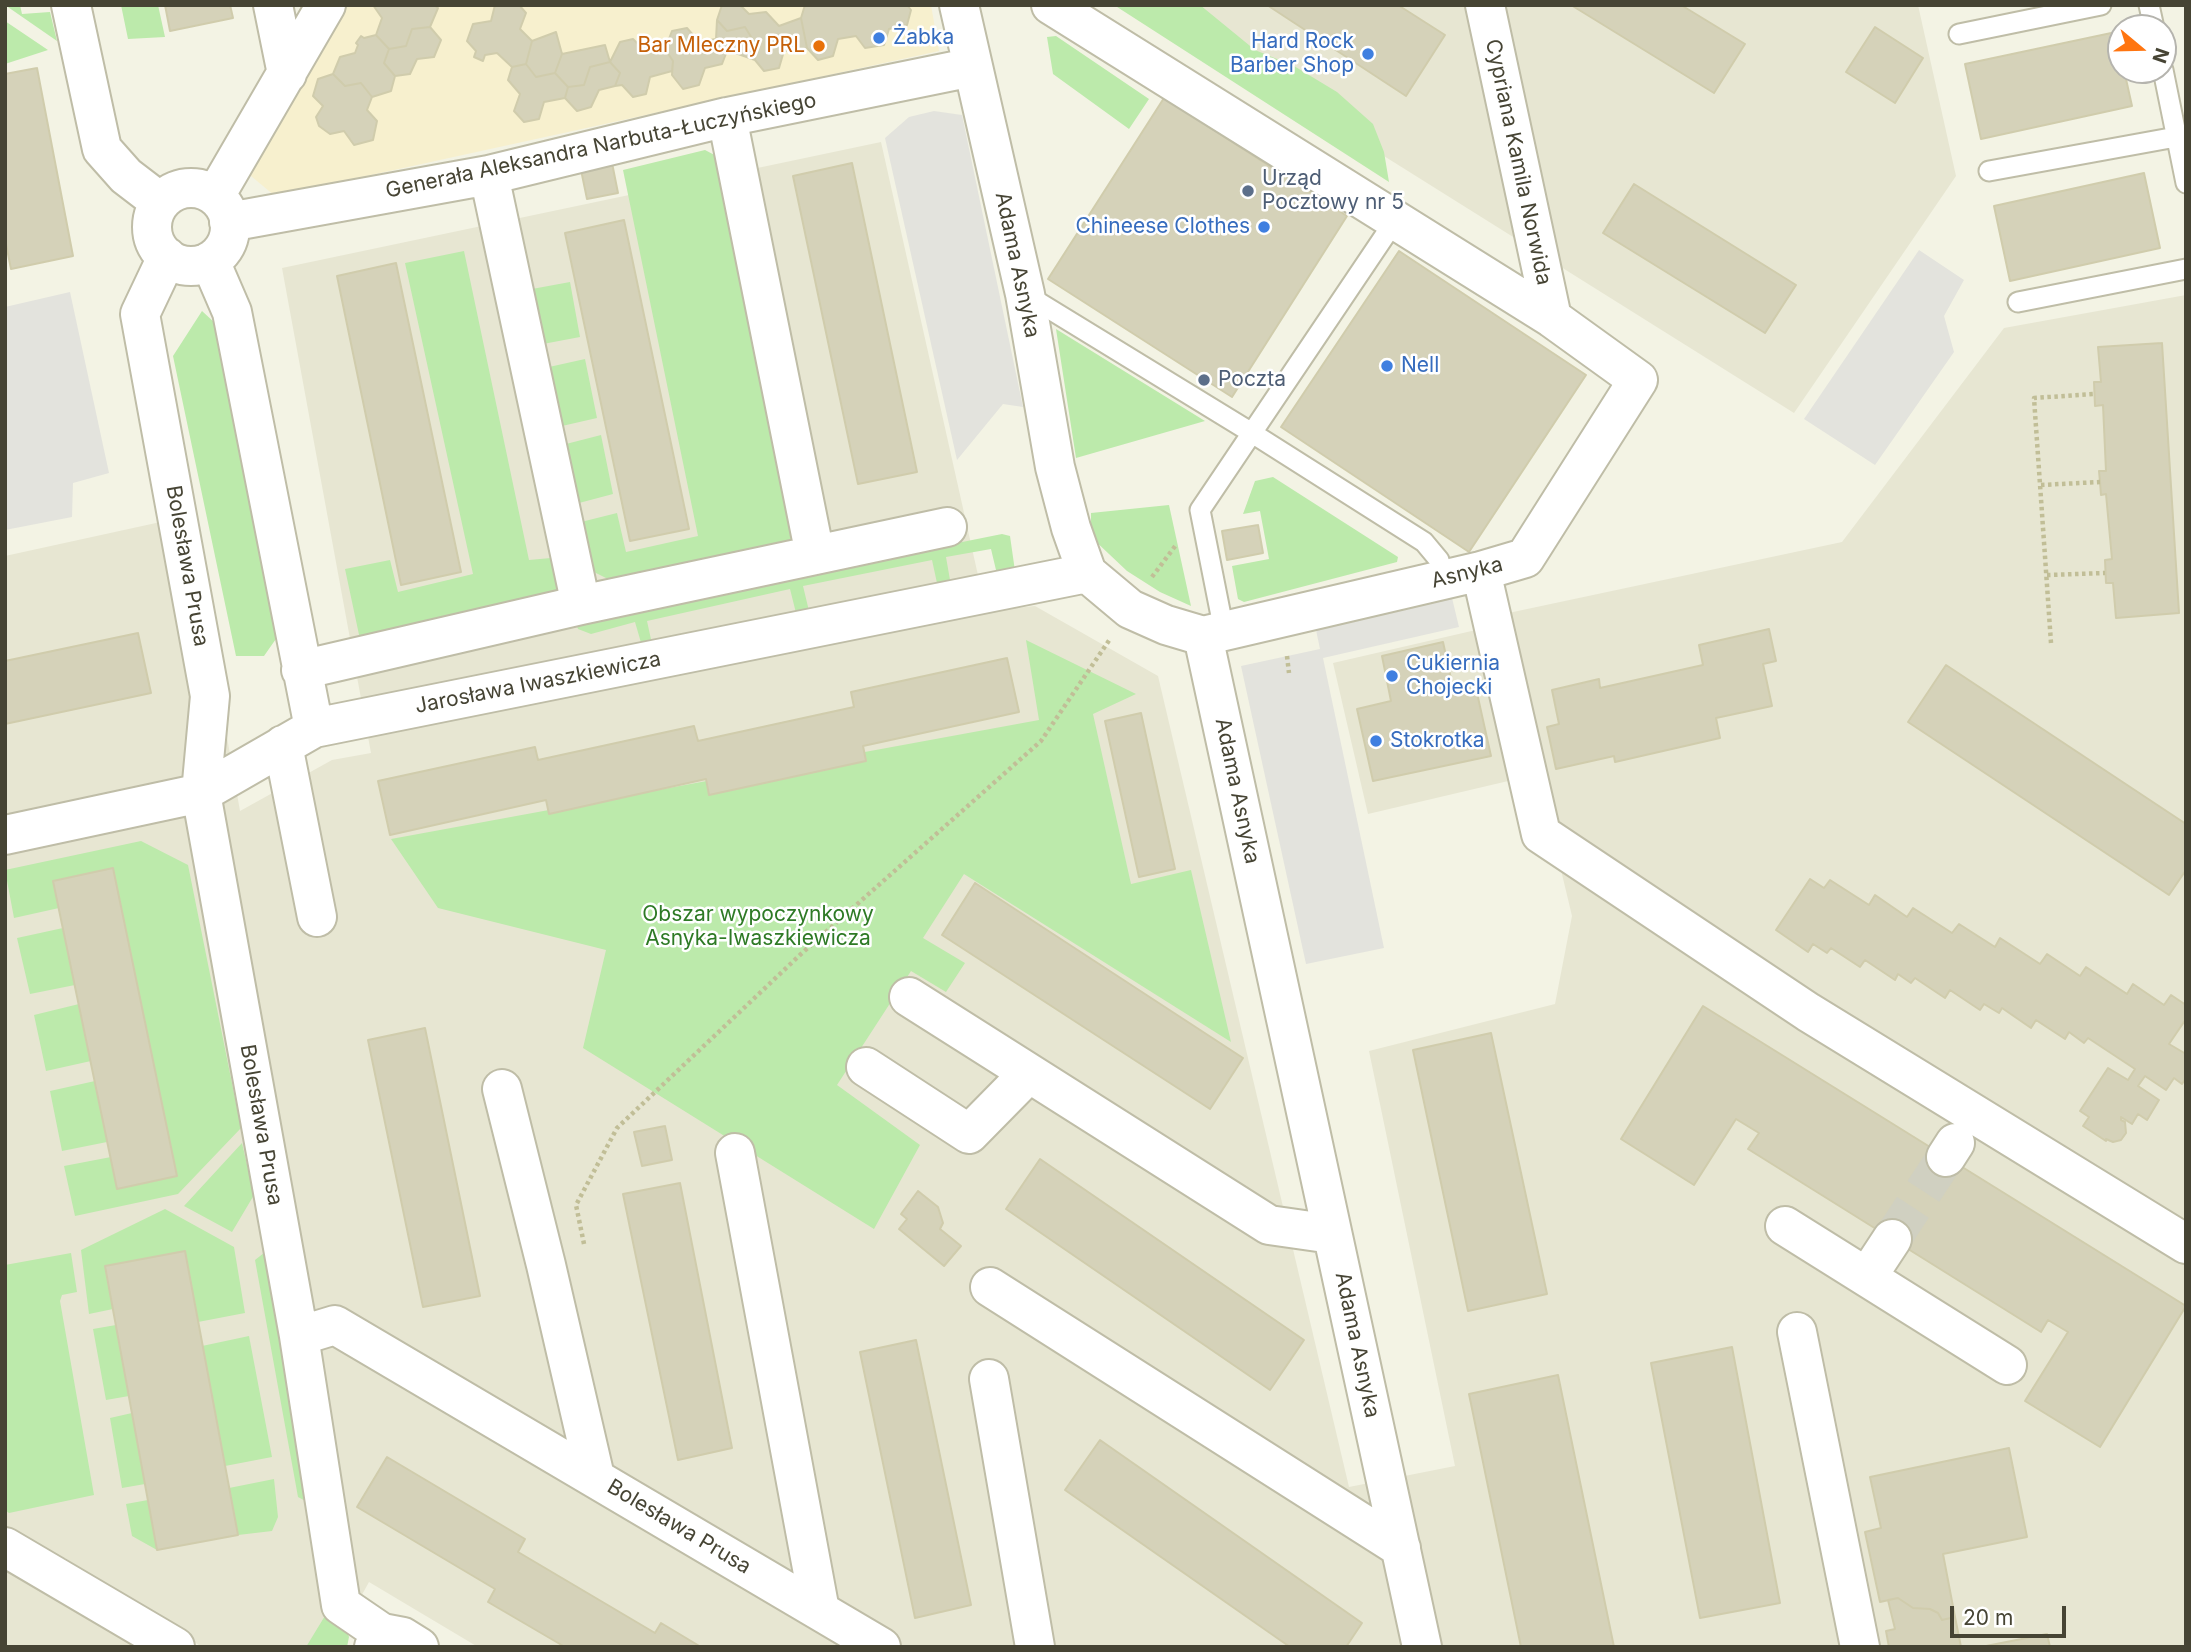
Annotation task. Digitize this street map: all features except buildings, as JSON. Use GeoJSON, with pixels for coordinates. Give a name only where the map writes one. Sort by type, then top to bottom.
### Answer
{"type":"FeatureCollection","features":[{"type":"Feature","properties":{"kind":"street"},"geometry":{"type":"LineString","coordinates":[[71,5],[102,149],[126,176],[160,202]]}},
{"type":"Feature","properties":{"kind":"street"},"geometry":{"type":"LineString","coordinates":[[273,5],[287,74]]}},
{"type":"Feature","properties":{"kind":"street"},"geometry":{"type":"LineString","coordinates":[[222,209],[287,74],[326,5]]}},
{"type":"Feature","properties":{"kind":"street","name":"Adama Asnyka"},"geometry":{"type":"LineString","coordinates":[[959,5],[1025,294],[1055,467],[1070,528],[1087,573],[1130,609],[1166,625],[1214,634],[1332,1234],[1422,1647]]}},
{"type":"Feature","properties":{"kind":"street"},"geometry":{"type":"LineString","coordinates":[[1051,5],[1552,318]]}},
{"type":"Feature","properties":{"kind":"street","name":"Cypriana Kamila Norwida"},"geometry":{"type":"LineString","coordinates":[[1485,5],[1552,318]]}},
{"type":"Feature","properties":{"kind":"street","name":"Generała Aleksandra Narbuta-Łuczyńskiego"},"geometry":{"type":"LineString","coordinates":[[222,209],[489,175],[727,117],[973,67]]}},
{"type":"Feature","properties":{"kind":"street"},"geometry":{"type":"LineString","coordinates":[[727,117],[815,555]]}},
{"type":"Feature","properties":{"kind":"street"},"geometry":{"type":"LineString","coordinates":[[489,175],[581,605]]}},
{"type":"Feature","properties":{"kind":"street"},"geometry":{"type":"LineString","coordinates":[[181,189],[205,190],[222,209],[229,234],[226,245],[210,261],[188,266],[167,257],[158,248],[152,225],[160,202],[169,194],[181,189]]}},
{"type":"Feature","properties":{"kind":"street","name":"Bolesława Prusa"},"geometry":{"type":"LineString","coordinates":[[167,257],[140,314],[210,696],[201,793],[299,1336],[335,1325],[881,1647]]}},
{"type":"Feature","properties":{"kind":"street"},"geometry":{"type":"LineString","coordinates":[[210,261],[232,312],[301,670],[298,736],[317,917]]}},
{"type":"Feature","properties":{"kind":"street","name":"Asnyka"},"geometry":{"type":"LineString","coordinates":[[1214,634],[1481,571],[1525,558],[1638,380],[1552,318]]}},
{"type":"Feature","properties":{"kind":"street"},"geometry":{"type":"LineString","coordinates":[[301,670],[581,605],[947,527]]}},
{"type":"Feature","properties":{"kind":"street"},"geometry":{"type":"LineString","coordinates":[[1481,571],[1541,834],[1808,1012],[2186,1244]]}},
{"type":"Feature","properties":{"kind":"street","name":"Jarosława Iwaszkiewicza"},"geometry":{"type":"LineString","coordinates":[[5,835],[201,793],[298,736],[1087,573]]}},
{"type":"Feature","properties":{"kind":"street"},"geometry":{"type":"LineString","coordinates":[[909,997],[1269,1225],[1332,1234]]}},
{"type":"Feature","properties":{"kind":"street"},"geometry":{"type":"LineString","coordinates":[[866,1067],[969,1134],[1029,1073]]}},
{"type":"Feature","properties":{"kind":"street"},"geometry":{"type":"LineString","coordinates":[[502,1089],[595,1477]]}},
{"type":"Feature","properties":{"kind":"street"},"geometry":{"type":"LineString","coordinates":[[735,1153],[820,1611]]}},
{"type":"Feature","properties":{"kind":"street"},"geometry":{"type":"LineString","coordinates":[[1785,1226],[2007,1365]]}},
{"type":"Feature","properties":{"kind":"street"},"geometry":{"type":"LineString","coordinates":[[1867,1277],[1892,1239]]}},
{"type":"Feature","properties":{"kind":"street"},"geometry":{"type":"LineString","coordinates":[[990,1287],[1401,1548]]}},
{"type":"Feature","properties":{"kind":"street"},"geometry":{"type":"LineString","coordinates":[[1797,1332],[1860,1647]]}},
{"type":"Feature","properties":{"kind":"street"},"geometry":{"type":"LineString","coordinates":[[299,1336],[341,1605],[378,1640],[403,1637],[419,1647]]}},
{"type":"Feature","properties":{"kind":"street"},"geometry":{"type":"LineString","coordinates":[[989,1379],[1035,1647]]}},
{"type":"Feature","properties":{"kind":"street"},"geometry":{"type":"LineString","coordinates":[[5,1547],[175,1647]]}},
{"type":"Feature","properties":{"kind":"lane"},"geometry":{"type":"LineString","coordinates":[[1959,33],[2101,5]]}},
{"type":"Feature","properties":{"kind":"lane"},"geometry":{"type":"LineString","coordinates":[[2166,84],[2186,183]]}},
{"type":"Feature","properties":{"kind":"lane"},"geometry":{"type":"LineString","coordinates":[[1989,171],[2176,137]]}},
{"type":"Feature","properties":{"kind":"lane"},"geometry":{"type":"LineString","coordinates":[[1214,634],[1200,510],[1396,219]]}},
{"type":"Feature","properties":{"kind":"lane"},"geometry":{"type":"LineString","coordinates":[[2018,302],[2186,269]]}},
{"type":"Feature","properties":{"kind":"lane"},"geometry":{"type":"LineString","coordinates":[[1025,294],[1424,542],[1438,560],[1443,580]]}},
{"type":"Feature","properties":{"kind":"path"},"geometry":{"type":"LineString","coordinates":[[2051,643],[2034,398],[2094,394]]}},
{"type":"Feature","properties":{"kind":"path"},"geometry":{"type":"LineString","coordinates":[[2040,485],[2100,482]]}},
{"type":"Feature","properties":{"kind":"path"},"geometry":{"type":"LineString","coordinates":[[546,1265],[586,1253],[576,1205],[617,1128],[801,954],[1041,741],[1200,510]]}},
{"type":"Feature","properties":{"kind":"path"},"geometry":{"type":"LineString","coordinates":[[2046,575],[2105,573]]}},
{"type":"Feature","properties":{"kind":"shaded area"},"geometry":{"type":"Polygon","coordinates":[[[340,5],[931,5],[939,51],[275,196],[245,171],[340,5]]]}},
{"type":"Feature","properties":{"kind":"shaded area"},"geometry":{"type":"Polygon","coordinates":[[[1143,5],[1918,5],[1956,176],[1794,413],[1143,5]]]}},
{"type":"Feature","properties":{"kind":"shaded area"},"geometry":{"type":"Polygon","coordinates":[[[934,111],[962,115],[1023,407],[1003,404],[957,460],[885,138],[909,117],[934,111]]]}},
{"type":"Feature","properties":{"kind":"shaded area"},"geometry":{"type":"Polygon","coordinates":[[[881,142],[986,611],[1035,606],[1158,676],[1349,1487],[1455,1466],[1369,1051],[1555,1004],[1572,916],[1538,774],[1368,814],[1333,663],[1502,624],[1499,615],[1842,542],[2004,328],[2186,295],[2186,1647],[478,1647],[369,1582],[333,1647],[202,1647],[65,1558],[43,1593],[139,1647],[5,1647],[5,556],[188,516],[240,811],[332,760],[371,753],[282,268],[881,142]]]}},
{"type":"Feature","properties":{"kind":"shaded area"},"geometry":{"type":"Polygon","coordinates":[[[1919,250],[1964,280],[1944,316],[1954,352],[1875,465],[1804,419],[1919,250]]]}},
{"type":"Feature","properties":{"kind":"shaded area"},"geometry":{"type":"Polygon","coordinates":[[[70,292],[109,473],[73,483],[72,517],[5,530],[5,307],[70,292]]]}},
{"type":"Feature","properties":{"kind":"shaded area"},"geometry":{"type":"Polygon","coordinates":[[[1452,598],[1459,627],[1323,658],[1384,948],[1306,964],[1241,666],[1320,649],[1316,630],[1452,598]]]}},
{"type":"Feature","properties":{"kind":"green space"},"geometry":{"type":"Polygon","coordinates":[[[5,5],[20,5],[22,14],[50,12],[57,41],[5,5]]]}},
{"type":"Feature","properties":{"kind":"green space"},"geometry":{"type":"Polygon","coordinates":[[[121,5],[158,5],[165,37],[128,39],[121,5]]]}},
{"type":"Feature","properties":{"kind":"green space"},"geometry":{"type":"Polygon","coordinates":[[[1114,5],[1200,5],[1255,50],[1294,66],[1337,92],[1373,124],[1384,152],[1389,182],[1114,5]]]}},
{"type":"Feature","properties":{"kind":"green space"},"geometry":{"type":"Polygon","coordinates":[[[5,21],[48,50],[5,64],[5,21]]]}},
{"type":"Feature","properties":{"kind":"green space"},"geometry":{"type":"Polygon","coordinates":[[[1056,36],[1149,99],[1129,129],[1053,74],[1047,37],[1056,36]]]}},
{"type":"Feature","properties":{"kind":"green space"},"geometry":{"type":"Polygon","coordinates":[[[705,150],[724,160],[801,533],[793,550],[626,588],[592,571],[581,522],[617,513],[626,552],[698,536],[623,170],[705,150]]]}},
{"type":"Feature","properties":{"kind":"green space"},"geometry":{"type":"Polygon","coordinates":[[[464,251],[529,560],[562,557],[559,596],[361,644],[345,569],[390,560],[398,592],[473,574],[405,263],[464,251]]]}},
{"type":"Feature","properties":{"kind":"green space"},"geometry":{"type":"Polygon","coordinates":[[[570,282],[580,337],[543,344],[532,289],[570,282]]]}},
{"type":"Feature","properties":{"kind":"green space"},"geometry":{"type":"Polygon","coordinates":[[[202,311],[228,335],[285,626],[264,656],[236,656],[173,356],[202,311]]]}},
{"type":"Feature","properties":{"kind":"green space"},"geometry":{"type":"Polygon","coordinates":[[[1056,329],[1205,421],[1076,458],[1056,329]]]}},
{"type":"Feature","properties":{"kind":"green space"},"geometry":{"type":"Polygon","coordinates":[[[585,359],[597,418],[562,426],[549,367],[585,359]]]}},
{"type":"Feature","properties":{"kind":"green space"},"geometry":{"type":"Polygon","coordinates":[[[601,435],[613,494],[579,503],[566,444],[601,435]]]}},
{"type":"Feature","properties":{"kind":"green space"},"geometry":{"type":"Polygon","coordinates":[[[1273,477],[1398,557],[1397,562],[1244,602],[1238,599],[1232,566],[1269,559],[1260,511],[1243,514],[1255,481],[1273,477]]]}},
{"type":"Feature","properties":{"kind":"green space"},"geometry":{"type":"Polygon","coordinates":[[[1169,505],[1191,606],[1160,592],[1127,571],[1091,537],[1091,513],[1169,505]]]}},
{"type":"Feature","properties":{"kind":"green space"},"geometry":{"type":"Polygon","coordinates":[[[1002,534],[1010,536],[1015,571],[1003,574],[996,570],[991,549],[946,557],[950,580],[937,583],[932,560],[803,586],[809,611],[796,613],[790,589],[647,621],[652,644],[642,646],[635,622],[591,634],[578,629],[575,620],[1002,534]]]}},
{"type":"Feature","properties":{"kind":"green space","name":"Obszar wypoczynkowy Asnyka-Iwaszkiewicza"},"geometry":{"type":"Polygon","coordinates":[[[1026,640],[1136,694],[1093,714],[1131,884],[1191,870],[1231,1042],[964,874],[923,938],[965,963],[946,992],[911,971],[837,1085],[920,1145],[874,1229],[583,1048],[606,950],[438,908],[391,839],[1039,720],[1026,640]]]}},
{"type":"Feature","properties":{"kind":"green space"},"geometry":{"type":"Polygon","coordinates":[[[141,841],[188,865],[241,1128],[178,1194],[75,1216],[64,1166],[111,1157],[177,1175],[113,868],[54,881],[59,908],[14,918],[5,870],[141,841]]]}},
{"type":"Feature","properties":{"kind":"green space"},"geometry":{"type":"Polygon","coordinates":[[[63,928],[75,985],[30,994],[17,938],[63,928]]]}},
{"type":"Feature","properties":{"kind":"green space"},"geometry":{"type":"Polygon","coordinates":[[[79,1004],[91,1061],[46,1071],[34,1015],[79,1004]]]}},
{"type":"Feature","properties":{"kind":"green space"},"geometry":{"type":"Polygon","coordinates":[[[95,1081],[107,1142],[62,1151],[50,1091],[95,1081]]]}},
{"type":"Feature","properties":{"kind":"green space"},"geometry":{"type":"Polygon","coordinates":[[[242,1143],[254,1195],[232,1232],[184,1206],[242,1143]]]}},
{"type":"Feature","properties":{"kind":"green space"},"geometry":{"type":"Polygon","coordinates":[[[165,1209],[234,1247],[245,1313],[198,1322],[185,1251],[105,1266],[113,1309],[89,1314],[81,1250],[165,1209]]]}},
{"type":"Feature","properties":{"kind":"green space"},"geometry":{"type":"Polygon","coordinates":[[[269,1249],[311,1504],[298,1497],[255,1260],[269,1249]]]}},
{"type":"Feature","properties":{"kind":"green space"},"geometry":{"type":"Polygon","coordinates":[[[71,1253],[77,1292],[62,1295],[60,1301],[94,1495],[9,1513],[5,1510],[5,1265],[71,1253]]]}},
{"type":"Feature","properties":{"kind":"green space"},"geometry":{"type":"Polygon","coordinates":[[[116,1325],[129,1396],[106,1400],[93,1329],[116,1325]]]}},
{"type":"Feature","properties":{"kind":"green space"},"geometry":{"type":"Polygon","coordinates":[[[249,1336],[272,1457],[225,1466],[202,1346],[249,1336]]]}},
{"type":"Feature","properties":{"kind":"green space"},"geometry":{"type":"Polygon","coordinates":[[[132,1413],[145,1484],[122,1488],[110,1418],[132,1413]]]}},
{"type":"Feature","properties":{"kind":"green space"},"geometry":{"type":"Polygon","coordinates":[[[274,1479],[278,1517],[272,1531],[238,1535],[229,1488],[274,1479]]]}},
{"type":"Feature","properties":{"kind":"green space"},"geometry":{"type":"Polygon","coordinates":[[[148,1500],[157,1550],[132,1536],[126,1504],[148,1500]]]}},
{"type":"Feature","properties":{"kind":"green space"},"geometry":{"type":"Polygon","coordinates":[[[331,1606],[342,1617],[349,1637],[347,1647],[306,1647],[331,1606]]]}},
{"type":"Feature","properties":{"kind":"tunnel"},"geometry":{"type":"LineString","coordinates":[[1892,1239],[1946,1157]]}},
{"type":"Feature","properties":{"kind":"place","name":"Żabka"},"geometry":{"type":"Point","coordinates":[879,38]}},
{"type":"Feature","properties":{"kind":"place","name":"Bar Mleczny PRL"},"geometry":{"type":"Point","coordinates":[819,46]}},
{"type":"Feature","properties":{"kind":"place","name":"Hard Rock Barber Shop"},"geometry":{"type":"Point","coordinates":[1368,54]}},
{"type":"Feature","properties":{"kind":"place","name":"Urząd Pocztowy nr 5"},"geometry":{"type":"Point","coordinates":[1248,191]}},
{"type":"Feature","properties":{"kind":"place","name":"Chineese Clothes"},"geometry":{"type":"Point","coordinates":[1264,227]}},
{"type":"Feature","properties":{"kind":"place","name":"Nell"},"geometry":{"type":"Point","coordinates":[1387,366]}},
{"type":"Feature","properties":{"kind":"place","name":"Poczta"},"geometry":{"type":"Point","coordinates":[1204,380]}},
{"type":"Feature","properties":{"kind":"place","name":"Cukiernia Chojecki"},"geometry":{"type":"Point","coordinates":[1392,676]}},
{"type":"Feature","properties":{"kind":"place","name":"Stokrotka"},"geometry":{"type":"Point","coordinates":[1376,741]}}]}
